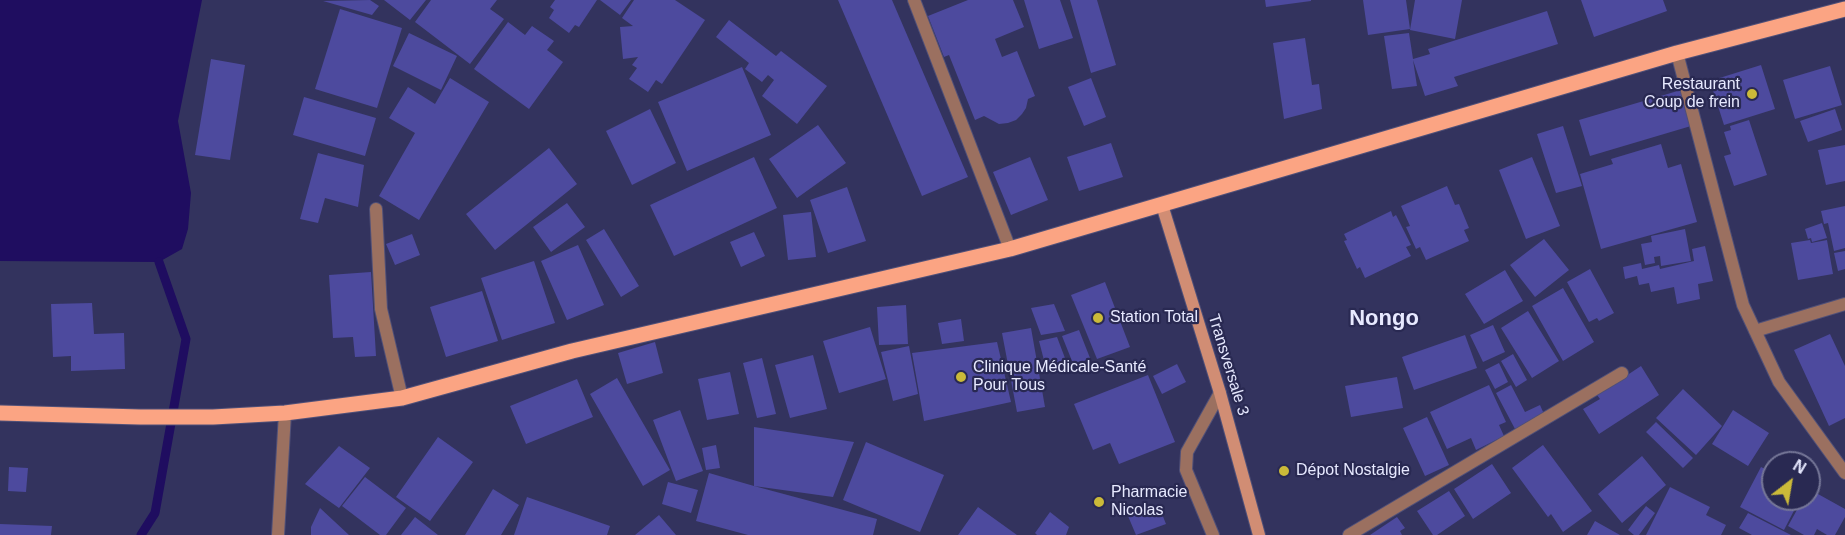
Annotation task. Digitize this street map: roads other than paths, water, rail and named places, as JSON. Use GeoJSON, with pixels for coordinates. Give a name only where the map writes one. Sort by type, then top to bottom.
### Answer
{"type":"FeatureCollection","features":[{"type":"Feature","properties":{"kind":"main road"},"geometry":{"type":"LineString","coordinates":[[0,413],[213,417],[285,413],[402,398],[572,351],[1010,249],[1677,53],[1845,9]]}},
{"type":"Feature","properties":{"kind":"main road","name":"Transversale 3"},"geometry":{"type":"LineString","coordinates":[[1162,205],[1220,393],[1259,535]]}},
{"type":"Feature","properties":{"kind":"street"},"geometry":{"type":"LineString","coordinates":[[914,0],[1010,249]]}},
{"type":"Feature","properties":{"kind":"street"},"geometry":{"type":"LineString","coordinates":[[1677,53],[1743,305],[1779,382],[1845,473]]}},
{"type":"Feature","properties":{"kind":"street"},"geometry":{"type":"LineString","coordinates":[[376,209],[381,309],[402,398]]}},
{"type":"Feature","properties":{"kind":"street"},"geometry":{"type":"LineString","coordinates":[[1755,331],[1845,303]]}},
{"type":"Feature","properties":{"kind":"street"},"geometry":{"type":"LineString","coordinates":[[1349,535],[1622,373]]}},
{"type":"Feature","properties":{"kind":"street"},"geometry":{"type":"LineString","coordinates":[[1213,535],[1186,470],[1187,452],[1220,393]]}},
{"type":"Feature","properties":{"kind":"street"},"geometry":{"type":"LineString","coordinates":[[278,535],[285,413]]}},
{"type":"Feature","properties":{"kind":"waterway"},"geometry":{"type":"LineString","coordinates":[[141,535],[155,513],[186,339],[159,262]]}},
{"type":"Feature","properties":{"kind":"place","name":"Restaurant Coup de frein"},"geometry":{"type":"Point","coordinates":[1752,94]}},
{"type":"Feature","properties":{"kind":"place","name":"Station Total"},"geometry":{"type":"Point","coordinates":[1098,318]}},
{"type":"Feature","properties":{"kind":"place","name":"Clinique Médicale-Santé Pour Tous"},"geometry":{"type":"Point","coordinates":[961,377]}},
{"type":"Feature","properties":{"kind":"place","name":"Dépot Nostalgie"},"geometry":{"type":"Point","coordinates":[1284,471]}},
{"type":"Feature","properties":{"kind":"place","name":"Pharmacie Nicolas"},"geometry":{"type":"Point","coordinates":[1099,502]}},
{"type":"Feature","properties":{"kind":"district","name":"Nongo"},"geometry":{"type":"Point","coordinates":[1384,319]}}]}
